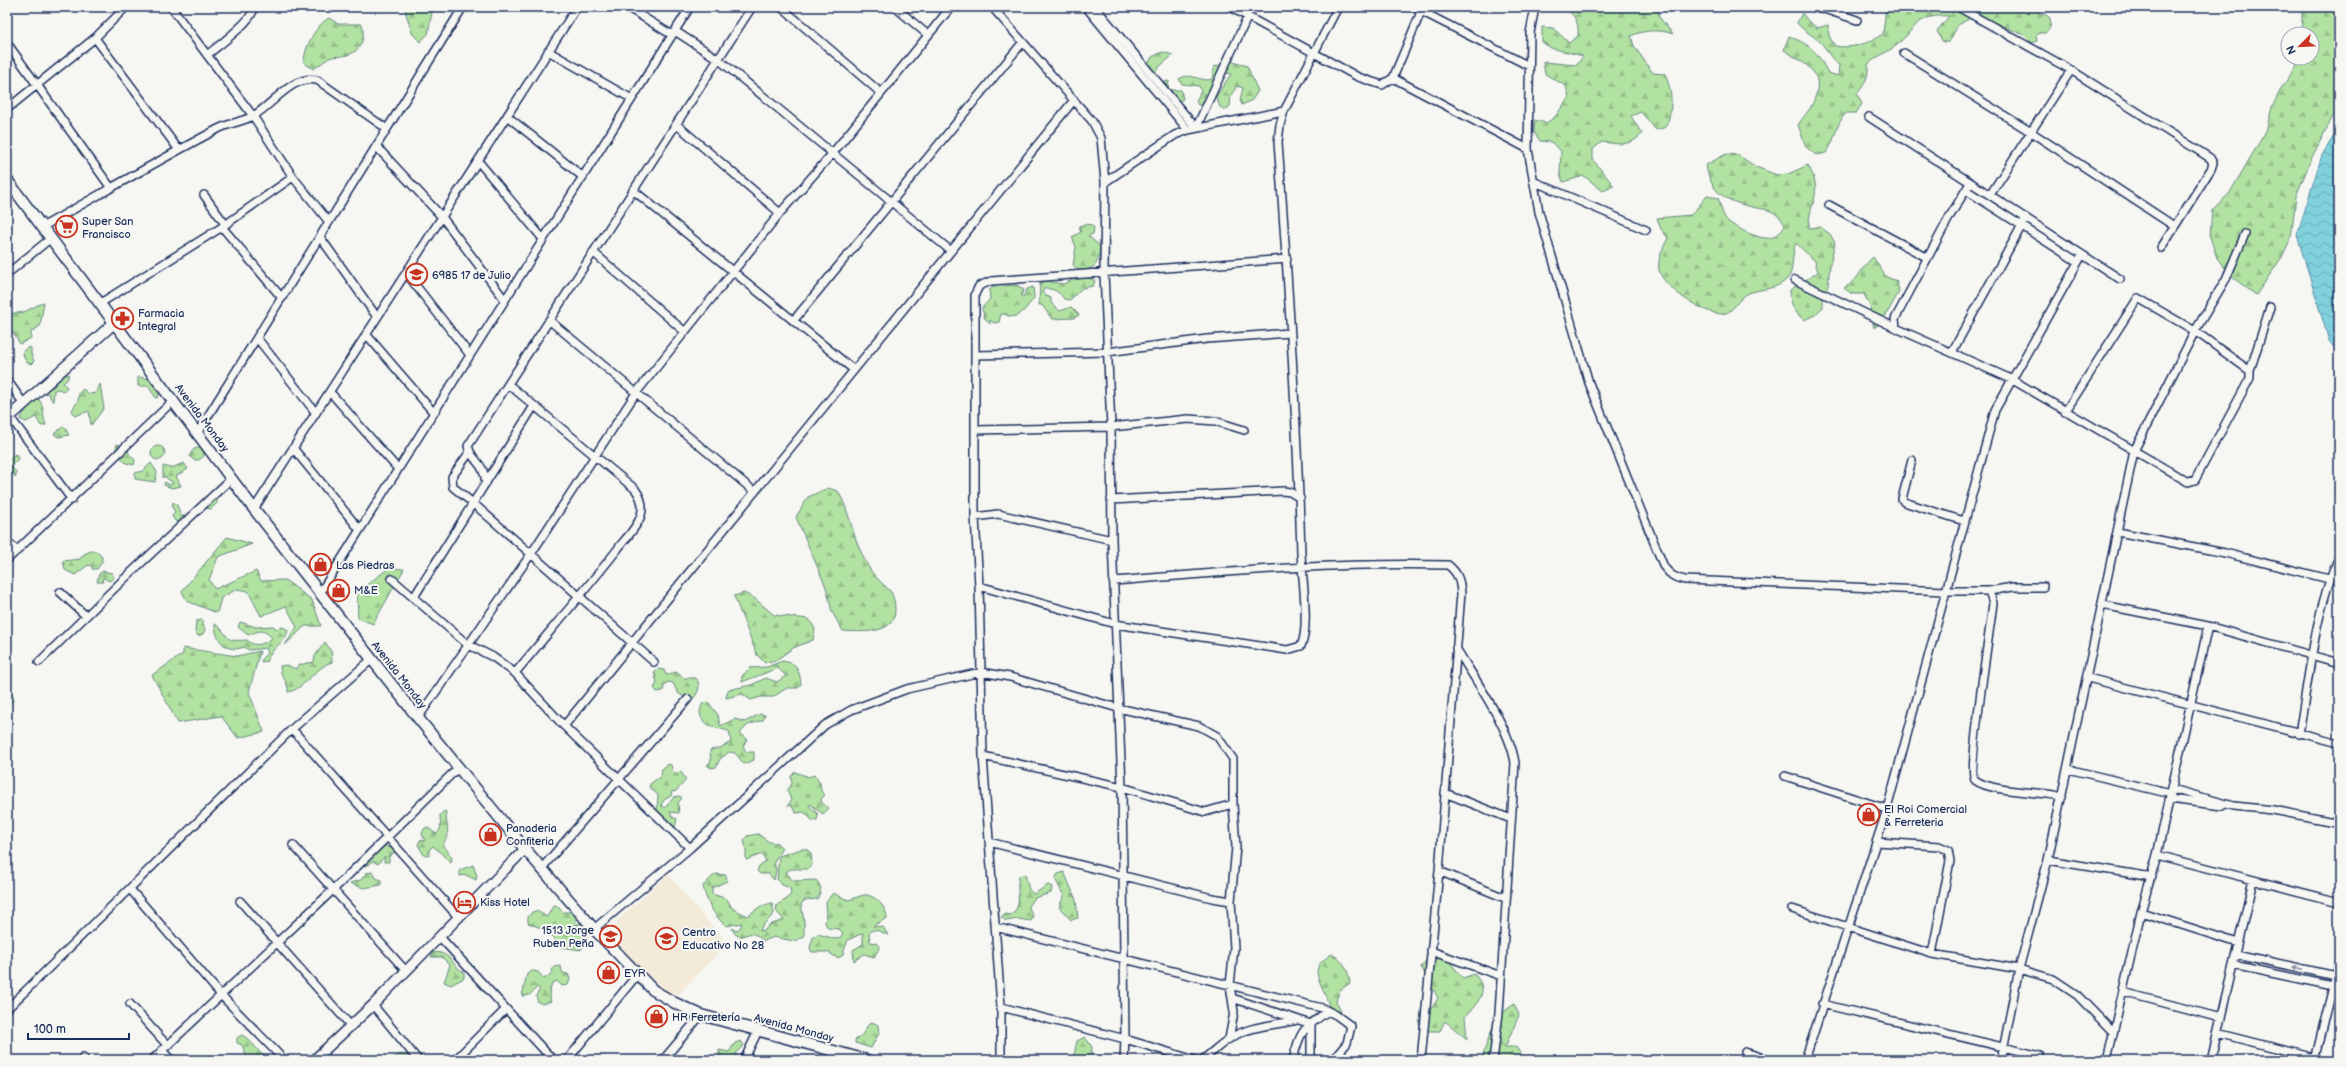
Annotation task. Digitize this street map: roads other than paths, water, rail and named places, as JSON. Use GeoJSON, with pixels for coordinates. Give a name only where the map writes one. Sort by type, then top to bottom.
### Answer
{"type":"FeatureCollection","features":[{"type":"Feature","properties":{"kind":"main road","name":"Avenida Monday"},"geometry":{"type":"LineString","coordinates":[[7,180],[99,304],[174,400],[254,509],[418,718],[542,868],[594,929],[637,975],[653,990],[701,1014],[851,1058],[867,1060]]}},
{"type":"Feature","properties":{"kind":"main road"},"geometry":{"type":"LineString","coordinates":[[9,418],[114,322]]}},
{"type":"Feature","properties":{"kind":"street"},"geometry":{"type":"LineString","coordinates":[[7,109],[95,38],[126,7]]}},
{"type":"Feature","properties":{"kind":"street"},"geometry":{"type":"LineString","coordinates":[[171,7],[253,116],[293,177],[329,222]]}},
{"type":"Feature","properties":{"kind":"street"},"geometry":{"type":"LineString","coordinates":[[207,55],[249,19],[254,12],[254,7]]}},
{"type":"Feature","properties":{"kind":"street"},"geometry":{"type":"LineString","coordinates":[[198,432],[462,7]]}},
{"type":"Feature","properties":{"kind":"street"},"geometry":{"type":"LineString","coordinates":[[254,509],[577,7]]}},
{"type":"Feature","properties":{"kind":"street"},"geometry":{"type":"LineString","coordinates":[[627,7],[718,60],[951,251]]}},
{"type":"Feature","properties":{"kind":"street"},"geometry":{"type":"LineString","coordinates":[[320,593],[690,7]]}},
{"type":"Feature","properties":{"kind":"street"},"geometry":{"type":"LineString","coordinates":[[486,483],[481,464],[469,453],[468,446],[752,7]]}},
{"type":"Feature","properties":{"kind":"street"},"geometry":{"type":"LineString","coordinates":[[781,7],[881,93]]}},
{"type":"Feature","properties":{"kind":"street"},"geometry":{"type":"LineString","coordinates":[[895,7],[928,36]]}},
{"type":"Feature","properties":{"kind":"street"},"geometry":{"type":"LineString","coordinates":[[418,718],[467,644],[531,554],[636,393],[780,213],[832,154],[951,7]]}},
{"type":"Feature","properties":{"kind":"street"},"geometry":{"type":"LineString","coordinates":[[992,7],[1092,121],[1101,138],[1104,182],[1104,273],[1107,352],[1112,427],[1111,500],[1113,581],[1122,787],[1124,1060]]}},
{"type":"Feature","properties":{"kind":"street"},"geometry":{"type":"LineString","coordinates":[[1086,7],[1188,130]]}},
{"type":"Feature","properties":{"kind":"street"},"geometry":{"type":"LineString","coordinates":[[1095,7],[1196,128]]}},
{"type":"Feature","properties":{"kind":"street"},"geometry":{"type":"LineString","coordinates":[[1230,7],[1358,77],[1382,85],[1393,78],[1422,9]]}},
{"type":"Feature","properties":{"kind":"street"},"geometry":{"type":"LineString","coordinates":[[979,586],[1115,624],[1287,650],[1295,649],[1301,646],[1304,640],[1300,498],[1287,259],[1278,142],[1284,110],[1338,7]]}},
{"type":"Feature","properties":{"kind":"street"},"geometry":{"type":"LineString","coordinates":[[1413,7],[1422,9],[1529,66]]}},
{"type":"Feature","properties":{"kind":"street"},"geometry":{"type":"LineString","coordinates":[[1535,7],[1530,33],[1528,148],[1539,212],[1589,383],[1664,566],[1669,573],[1675,578],[1693,580],[1946,590],[1989,591],[2014,587],[2043,587]]}},
{"type":"Feature","properties":{"kind":"street"},"geometry":{"type":"LineString","coordinates":[[1818,7],[1857,20]]}},
{"type":"Feature","properties":{"kind":"street"},"geometry":{"type":"LineString","coordinates":[[1958,7],[2071,70],[2210,158],[2213,163],[2211,169],[2161,248]]}},
{"type":"Feature","properties":{"kind":"street"},"geometry":{"type":"LineString","coordinates":[[1196,128],[1248,16]]}},
{"type":"Feature","properties":{"kind":"street"},"geometry":{"type":"LineString","coordinates":[[95,38],[179,150]]}},
{"type":"Feature","properties":{"kind":"street"},"geometry":{"type":"LineString","coordinates":[[794,320],[1023,42]]}},
{"type":"Feature","properties":{"kind":"street"},"geometry":{"type":"LineString","coordinates":[[7,43],[111,188]]}},
{"type":"Feature","properties":{"kind":"street"},"geometry":{"type":"LineString","coordinates":[[548,51],[632,99]]}},
{"type":"Feature","properties":{"kind":"street"},"geometry":{"type":"LineString","coordinates":[[1904,53],[2031,132],[2174,226]]}},
{"type":"Feature","properties":{"kind":"street"},"geometry":{"type":"LineString","coordinates":[[1990,196],[2071,70]]}},
{"type":"Feature","properties":{"kind":"street"},"geometry":{"type":"LineString","coordinates":[[42,226],[221,128],[253,116],[296,83],[308,78],[316,80],[386,129]]}},
{"type":"Feature","properties":{"kind":"street"},"geometry":{"type":"LineString","coordinates":[[1393,78],[1528,148]]}},
{"type":"Feature","properties":{"kind":"street"},"geometry":{"type":"LineString","coordinates":[[564,726],[1074,100]]}},
{"type":"Feature","properties":{"kind":"street"},"geometry":{"type":"LineString","coordinates":[[1104,182],[1175,135],[1196,128],[1284,110]]}},
{"type":"Feature","properties":{"kind":"street"},"geometry":{"type":"LineString","coordinates":[[507,116],[583,176]]}},
{"type":"Feature","properties":{"kind":"street"},"geometry":{"type":"LineString","coordinates":[[1869,117],[2120,279]]}},
{"type":"Feature","properties":{"kind":"street"},"geometry":{"type":"LineString","coordinates":[[676,124],[780,213]]}},
{"type":"Feature","properties":{"kind":"street"},"geometry":{"type":"LineString","coordinates":[[376,146],[442,217],[505,300]]}},
{"type":"Feature","properties":{"kind":"street"},"geometry":{"type":"LineString","coordinates":[[478,161],[544,239]]}},
{"type":"Feature","properties":{"kind":"street"},"geometry":{"type":"LineString","coordinates":[[99,304],[224,226],[293,177]]}},
{"type":"Feature","properties":{"kind":"street"},"geometry":{"type":"LineString","coordinates":[[1533,181],[1646,230]]}},
{"type":"Feature","properties":{"kind":"street"},"geometry":{"type":"LineString","coordinates":[[1896,328],[1895,319],[1970,182]]}},
{"type":"Feature","properties":{"kind":"street"},"geometry":{"type":"LineString","coordinates":[[633,190],[854,370]]}},
{"type":"Feature","properties":{"kind":"street"},"geometry":{"type":"LineString","coordinates":[[1966,190],[2078,262]]}},
{"type":"Feature","properties":{"kind":"street"},"geometry":{"type":"LineString","coordinates":[[204,195],[224,226],[282,298]]}},
{"type":"Feature","properties":{"kind":"street"},"geometry":{"type":"LineString","coordinates":[[1828,205],[1928,258]]}},
{"type":"Feature","properties":{"kind":"street"},"geometry":{"type":"LineString","coordinates":[[1952,352],[2026,218]]}},
{"type":"Feature","properties":{"kind":"street"},"geometry":{"type":"LineString","coordinates":[[2001,1060],[2019,969],[2048,860],[2088,678],[2134,451],[2195,331],[2226,279],[2245,234]]}},
{"type":"Feature","properties":{"kind":"street"},"geometry":{"type":"LineString","coordinates":[[320,237],[377,317]]}},
{"type":"Feature","properties":{"kind":"street"},"geometry":{"type":"LineString","coordinates":[[7,274],[51,238]]}},
{"type":"Feature","properties":{"kind":"street"},"geometry":{"type":"LineString","coordinates":[[593,252],[685,332]]}},
{"type":"Feature","properties":{"kind":"street"},"geometry":{"type":"LineString","coordinates":[[1805,1060],[1822,1004],[1888,810],[1995,410],[2011,379],[2082,255]]}},
{"type":"Feature","properties":{"kind":"street"},"geometry":{"type":"LineString","coordinates":[[1001,1060],[1001,1008],[983,756],[979,586],[975,517],[975,294],[979,286],[991,281],[1287,259]]}},
{"type":"Feature","properties":{"kind":"street"},"geometry":{"type":"LineString","coordinates":[[406,273],[470,355]]}},
{"type":"Feature","properties":{"kind":"street"},"geometry":{"type":"LineString","coordinates":[[1795,280],[1896,328],[2011,379],[2065,412],[2188,482],[2195,480],[2250,378],[2250,371],[2270,307]]}},
{"type":"Feature","properties":{"kind":"street"},"geometry":{"type":"LineString","coordinates":[[2065,412],[2138,298],[2195,331],[2250,371]]}},
{"type":"Feature","properties":{"kind":"street"},"geometry":{"type":"LineString","coordinates":[[549,320],[755,492]]}},
{"type":"Feature","properties":{"kind":"street"},"geometry":{"type":"LineString","coordinates":[[975,355],[1107,352],[1199,340],[1290,333]]}},
{"type":"Feature","properties":{"kind":"street"},"geometry":{"type":"LineString","coordinates":[[366,334],[434,413]]}},
{"type":"Feature","properties":{"kind":"street"},"geometry":{"type":"LineString","coordinates":[[257,338],[316,413]]}},
{"type":"Feature","properties":{"kind":"street"},"geometry":{"type":"LineString","coordinates":[[7,380],[24,404]]}},
{"type":"Feature","properties":{"kind":"street"},"geometry":{"type":"LineString","coordinates":[[508,384],[594,458],[635,489],[640,496],[642,511],[641,516],[631,531],[515,673]]}},
{"type":"Feature","properties":{"kind":"street"},"geometry":{"type":"LineString","coordinates":[[330,392],[398,469]]}},
{"type":"Feature","properties":{"kind":"street"},"geometry":{"type":"LineString","coordinates":[[7,560],[72,500],[174,400]]}},
{"type":"Feature","properties":{"kind":"street"},"geometry":{"type":"LineString","coordinates":[[414,597],[474,504],[534,406]]}},
{"type":"Feature","properties":{"kind":"street"},"geometry":{"type":"LineString","coordinates":[[9,418],[72,500]]}},
{"type":"Feature","properties":{"kind":"street"},"geometry":{"type":"LineString","coordinates":[[976,430],[1112,427],[1188,418],[1215,421],[1244,430]]}},
{"type":"Feature","properties":{"kind":"street"},"geometry":{"type":"LineString","coordinates":[[293,448],[360,530]]}},
{"type":"Feature","properties":{"kind":"street"},"geometry":{"type":"LineString","coordinates":[[469,453],[452,477],[452,487],[474,504],[654,662]]}},
{"type":"Feature","properties":{"kind":"street"},"geometry":{"type":"LineString","coordinates":[[1912,460],[1902,499],[1904,502],[1964,522]]}},
{"type":"Feature","properties":{"kind":"street"},"geometry":{"type":"LineString","coordinates":[[39,662],[232,478]]}},
{"type":"Feature","properties":{"kind":"street"},"geometry":{"type":"LineString","coordinates":[[1111,500],[1283,491],[1290,492],[1300,498]]}},
{"type":"Feature","properties":{"kind":"street"},"geometry":{"type":"LineString","coordinates":[[975,517],[998,514],[1112,540]]}},
{"type":"Feature","properties":{"kind":"street"},"geometry":{"type":"LineString","coordinates":[[2118,532],[2225,553],[2329,579]]}},
{"type":"Feature","properties":{"kind":"street"},"geometry":{"type":"LineString","coordinates":[[7,540],[17,551]]}},
{"type":"Feature","properties":{"kind":"street"},"geometry":{"type":"LineString","coordinates":[[2299,734],[2312,655],[2329,579],[2339,558]]}},
{"type":"Feature","properties":{"kind":"street"},"geometry":{"type":"LineString","coordinates":[[1113,581],[1302,566],[1380,563],[1448,564],[1455,570],[1460,582],[1456,648],[1439,871],[1421,1060]]}},
{"type":"Feature","properties":{"kind":"street"},"geometry":{"type":"LineString","coordinates":[[392,579],[467,644],[493,657],[515,673],[564,726],[619,777],[690,848]]}},
{"type":"Feature","properties":{"kind":"street"},"geometry":{"type":"LineString","coordinates":[[1989,591],[1993,603],[1973,747],[1972,775],[1976,781],[2001,788],[2062,796]]}},
{"type":"Feature","properties":{"kind":"street"},"geometry":{"type":"LineString","coordinates":[[60,592],[86,616]]}},
{"type":"Feature","properties":{"kind":"street"},"geometry":{"type":"LineString","coordinates":[[2103,605],[2208,626],[2339,663]]}},
{"type":"Feature","properties":{"kind":"street"},"geometry":{"type":"LineString","coordinates":[[2107,1060],[2141,912],[2152,877],[2208,626]]}},
{"type":"Feature","properties":{"kind":"street"},"geometry":{"type":"LineString","coordinates":[[1456,648],[1513,749],[1515,763],[1501,976],[1493,1060]]}},
{"type":"Feature","properties":{"kind":"street"},"geometry":{"type":"LineString","coordinates":[[7,1009],[292,730],[372,659]]}},
{"type":"Feature","properties":{"kind":"street"},"geometry":{"type":"LineString","coordinates":[[594,929],[690,848],[825,725],[851,710],[907,689],[981,672],[1010,677],[1118,708],[1199,726],[1217,736],[1233,759],[1233,804],[1236,846],[1231,901],[1234,948],[1230,986],[1234,1012],[1229,1039]]}},
{"type":"Feature","properties":{"kind":"street"},"geometry":{"type":"LineString","coordinates":[[2088,678],[2190,703],[2299,734],[2339,743]]}},
{"type":"Feature","properties":{"kind":"street"},"geometry":{"type":"LineString","coordinates":[[542,868],[619,777],[688,699]]}},
{"type":"Feature","properties":{"kind":"street"},"geometry":{"type":"LineString","coordinates":[[292,730],[459,918]]}},
{"type":"Feature","properties":{"kind":"street"},"geometry":{"type":"LineString","coordinates":[[983,756],[1122,787],[1205,812],[1233,804]]}},
{"type":"Feature","properties":{"kind":"street"},"geometry":{"type":"LineString","coordinates":[[152,1060],[167,1044],[333,890],[459,767]]}},
{"type":"Feature","properties":{"kind":"street"},"geometry":{"type":"LineString","coordinates":[[2068,769],[2228,807],[2234,806],[2273,810],[2339,823]]}},
{"type":"Feature","properties":{"kind":"street"},"geometry":{"type":"LineString","coordinates":[[1785,776],[1888,810]]}},
{"type":"Feature","properties":{"kind":"street"},"geometry":{"type":"LineString","coordinates":[[1445,793],[1511,820]]}},
{"type":"Feature","properties":{"kind":"street"},"geometry":{"type":"LineString","coordinates":[[989,842],[1212,898],[1231,901]]}},
{"type":"Feature","properties":{"kind":"street"},"geometry":{"type":"LineString","coordinates":[[1877,842],[1939,846],[1948,850],[1950,861],[1932,954]]}},
{"type":"Feature","properties":{"kind":"street"},"geometry":{"type":"LineString","coordinates":[[293,845],[406,971]]}},
{"type":"Feature","properties":{"kind":"street"},"geometry":{"type":"LineString","coordinates":[[314,1060],[373,1005],[526,849]]}},
{"type":"Feature","properties":{"kind":"street"},"geometry":{"type":"LineString","coordinates":[[2157,854],[2339,902]]}},
{"type":"Feature","properties":{"kind":"street"},"geometry":{"type":"LineString","coordinates":[[2048,860],[2152,877]]}},
{"type":"Feature","properties":{"kind":"street"},"geometry":{"type":"LineString","coordinates":[[1439,871],[1505,898]]}},
{"type":"Feature","properties":{"kind":"street"},"geometry":{"type":"LineString","coordinates":[[2211,1060],[2253,880]]}},
{"type":"Feature","properties":{"kind":"street"},"geometry":{"type":"LineString","coordinates":[[130,889],[221,994],[284,1060]]}},
{"type":"Feature","properties":{"kind":"street"},"geometry":{"type":"LineString","coordinates":[[240,902],[351,1026]]}},
{"type":"Feature","properties":{"kind":"street"},"geometry":{"type":"LineString","coordinates":[[1792,909],[1932,954],[2019,969],[2053,979],[2078,995],[2113,1032]]}},
{"type":"Feature","properties":{"kind":"street"},"geometry":{"type":"LineString","coordinates":[[2141,912],[2238,943]]}},
{"type":"Feature","properties":{"kind":"street"},"geometry":{"type":"LineString","coordinates":[[995,927],[1322,1008],[1336,1015],[1351,1026],[1347,1043],[1333,1060]]}},
{"type":"Feature","properties":{"kind":"street"},"geometry":{"type":"LineString","coordinates":[[440,937],[552,1060]]}},
{"type":"Feature","properties":{"kind":"street"},"geometry":{"type":"LineString","coordinates":[[1431,950],[1501,976]]}},
{"type":"Feature","properties":{"kind":"street"},"geometry":{"type":"LineString","coordinates":[[2236,954],[2336,976]]}},
{"type":"Feature","properties":{"kind":"street"},"geometry":{"type":"LineString","coordinates":[[2217,1033],[2315,1059],[2339,962]]}},
{"type":"Feature","properties":{"kind":"street"},"geometry":{"type":"LineString","coordinates":[[2233,965],[2334,986]]}},
{"type":"Feature","properties":{"kind":"street"},"geometry":{"type":"LineString","coordinates":[[567,1060],[637,975]]}},
{"type":"Feature","properties":{"kind":"street"},"geometry":{"type":"LineString","coordinates":[[2123,992],[2221,1018]]}},
{"type":"Feature","properties":{"kind":"street"},"geometry":{"type":"LineString","coordinates":[[1232,998],[1311,1024]]}},
{"type":"Feature","properties":{"kind":"street"},"geometry":{"type":"LineString","coordinates":[[130,1004],[167,1044]]}},
{"type":"Feature","properties":{"kind":"street"},"geometry":{"type":"LineString","coordinates":[[1822,1004],[2041,1056]]}},
{"type":"Feature","properties":{"kind":"street"},"geometry":{"type":"LineString","coordinates":[[373,1005],[418,1060]]}},
{"type":"Feature","properties":{"kind":"street"},"geometry":{"type":"LineString","coordinates":[[1001,1008],[1125,1039],[1195,1060]]}},
{"type":"Feature","properties":{"kind":"street"},"geometry":{"type":"LineString","coordinates":[[455,1060],[505,1010]]}},
{"type":"Feature","properties":{"kind":"street"},"geometry":{"type":"LineString","coordinates":[[1294,1060],[1298,1037],[1311,1024],[1328,1011]]}},
{"type":"Feature","properties":{"kind":"street"},"geometry":{"type":"LineString","coordinates":[[663,1060],[701,1014]]}},
{"type":"Feature","properties":{"kind":"street"},"geometry":{"type":"LineString","coordinates":[[1202,1060],[1229,1039],[1257,1028],[1297,1020]]}},
{"type":"Feature","properties":{"kind":"street"},"geometry":{"type":"LineString","coordinates":[[1311,1024],[1311,1060]]}},
{"type":"Feature","properties":{"kind":"street"},"geometry":{"type":"LineString","coordinates":[[744,1060],[758,1031]]}},
{"type":"Feature","properties":{"kind":"street"},"geometry":{"type":"LineString","coordinates":[[162,1050],[171,1060]]}},
{"type":"Feature","properties":{"kind":"street"},"geometry":{"type":"LineString","coordinates":[[1745,1052],[1769,1060]]}},
{"type":"Feature","properties":{"kind":"water"},"geometry":{"type":"Polygon","coordinates":[[[2339,128],[2339,354],[2329,341],[2297,235],[2322,155],[2339,128]]]}},
{"type":"Feature","properties":{"kind":"place","name":"Super San Francisco"},"geometry":{"type":"Point","coordinates":[66,227]}},
{"type":"Feature","properties":{"kind":"place","name":"6985 17 de Julio"},"geometry":{"type":"Point","coordinates":[417,275]}},
{"type":"Feature","properties":{"kind":"place","name":"Farmacia Integral"},"geometry":{"type":"Point","coordinates":[122,319]}},
{"type":"Feature","properties":{"kind":"place","name":"Las Piedras"},"geometry":{"type":"Point","coordinates":[320,565]}},
{"type":"Feature","properties":{"kind":"place","name":"M&E"},"geometry":{"type":"Point","coordinates":[338,590]}},
{"type":"Feature","properties":{"kind":"place","name":"El Roi Comercial & Ferreteria"},"geometry":{"type":"Point","coordinates":[1868,815]}},
{"type":"Feature","properties":{"kind":"place","name":"Panaderia Confiteria"},"geometry":{"type":"Point","coordinates":[491,834]}},
{"type":"Feature","properties":{"kind":"place","name":"Kiss Hotel"},"geometry":{"type":"Point","coordinates":[464,902]}},
{"type":"Feature","properties":{"kind":"place","name":"1513 Jorge Ruben Peña"},"geometry":{"type":"Point","coordinates":[610,936]}},
{"type":"Feature","properties":{"kind":"place","name":"Centro Educativo No 28"},"geometry":{"type":"Point","coordinates":[667,938]}},
{"type":"Feature","properties":{"kind":"place","name":"EYR"},"geometry":{"type":"Point","coordinates":[609,973]}},
{"type":"Feature","properties":{"kind":"place","name":"HR Ferretería"},"geometry":{"type":"Point","coordinates":[657,1017]}}]}
